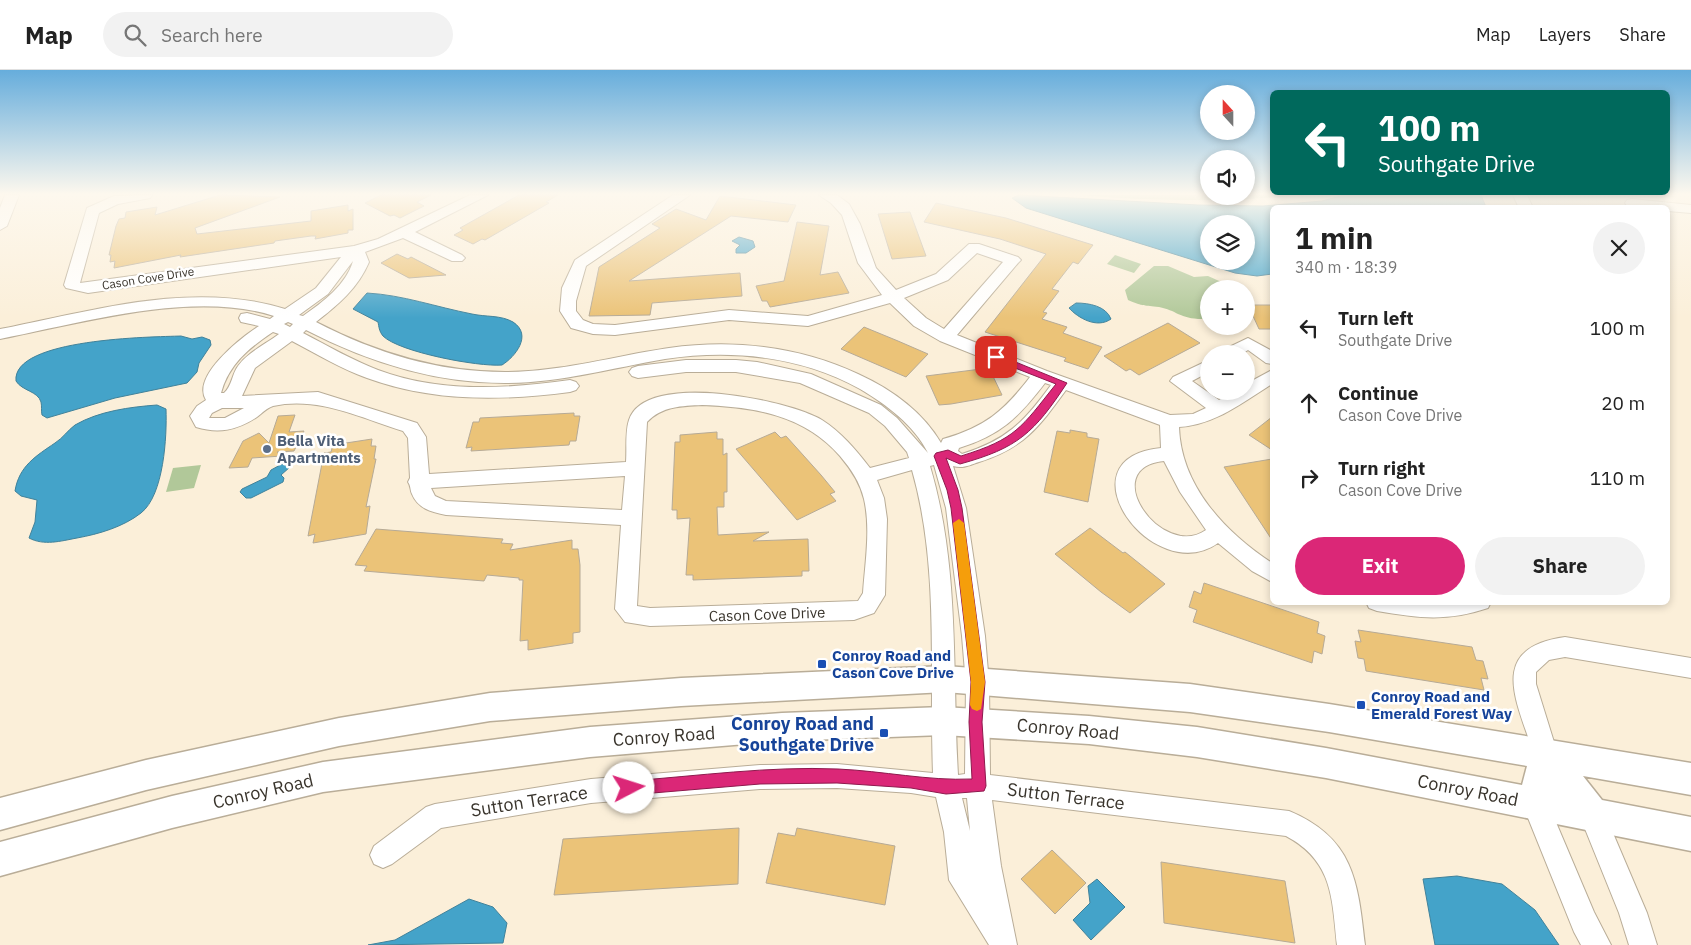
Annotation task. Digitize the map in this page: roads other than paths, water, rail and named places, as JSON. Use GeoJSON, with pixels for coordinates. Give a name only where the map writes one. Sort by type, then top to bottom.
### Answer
{"type":"FeatureCollection","features":[{"type":"Feature","properties":{"kind":"main road"},"geometry":{"type":"LineString","coordinates":[[0,814],[146,775],[339,732],[490,708],[681,692],[945,680],[1190,698],[1329,718],[1691,780]]}},
{"type":"Feature","properties":{"kind":"main road","name":"Conroy Road"},"geometry":{"type":"LineString","coordinates":[[0,859],[172,812],[323,777],[590,742],[782,727],[943,722],[976,722],[1089,730],[1197,742],[1326,763],[1691,834]]}},
{"type":"Feature","properties":{"kind":"main road"},"geometry":{"type":"LineString","coordinates":[[1535,803],[1546,754]]}},
{"type":"Feature","properties":{"kind":"main road"},"geometry":{"type":"LineString","coordinates":[[1546,754],[1592,814]]}},
{"type":"Feature","properties":{"kind":"street","name":"Cason Cove Drive"},"geometry":{"type":"LineString","coordinates":[[85,236],[72,285],[88,288],[356,250],[398,236]]}},
{"type":"Feature","properties":{"kind":"street"},"geometry":{"type":"LineString","coordinates":[[411,236],[457,258]]}},
{"type":"Feature","properties":{"kind":"street"},"geometry":{"type":"LineString","coordinates":[[618,236],[585,257],[576,268],[568,295],[567,310],[577,325],[599,330],[649,326],[729,315],[808,321],[893,297],[942,278],[974,247],[1013,260],[946,337]]}},
{"type":"Feature","properties":{"kind":"street"},"geometry":{"type":"LineString","coordinates":[[857,236],[866,264],[893,297],[920,322],[946,337],[1041,375],[1169,421],[1194,420],[1219,408],[1270,377]]}},
{"type":"Feature","properties":{"kind":"street"},"geometry":{"type":"LineString","coordinates":[[266,401],[244,417],[229,424],[212,426],[202,423],[199,416],[205,409],[227,400],[237,392],[240,374],[245,368],[341,294],[354,278],[363,260],[362,254],[356,250],[348,256],[334,277],[320,292],[238,351],[218,372],[212,393],[219,400],[227,400],[266,401],[313,398],[410,427],[417,437],[418,482],[424,499],[446,508],[631,518]]}},
{"type":"Feature","properties":{"kind":"street","name":"Cason Cove Drive"},"geometry":{"type":"LineString","coordinates":[[0,334],[99,315],[182,304],[239,305],[287,315],[306,322],[346,344],[404,364],[470,376],[506,377],[562,374],[654,362]]}},
{"type":"Feature","properties":{"kind":"street","name":"Cason Cove Drive"},"geometry":{"type":"LineString","coordinates":[[0,345],[122,322],[217,314],[240,317],[272,326],[290,333],[346,363],[380,377],[423,388],[456,392],[514,393],[549,389],[702,350],[735,349],[783,355],[826,367],[860,382],[892,401],[921,428],[952,490],[956,508],[978,682],[976,722],[983,839],[1002,942]]}},
{"type":"Feature","properties":{"kind":"street"},"geometry":{"type":"LineString","coordinates":[[649,326],[654,362]]}},
{"type":"Feature","properties":{"kind":"street"},"geometry":{"type":"LineString","coordinates":[[1255,348],[1270,358]]}},
{"type":"Feature","properties":{"kind":"street"},"geometry":{"type":"LineString","coordinates":[[1200,370],[1179,382],[1200,396]]}},
{"type":"Feature","properties":{"kind":"street"},"geometry":{"type":"LineString","coordinates":[[936,457],[950,444],[986,433],[1000,424],[1041,375]]}},
{"type":"Feature","properties":{"kind":"street"},"geometry":{"type":"LineString","coordinates":[[866,476],[936,457],[960,461],[994,450],[1010,442],[1026,430],[1062,383]]}},
{"type":"Feature","properties":{"kind":"street","name":"Cason Cove Drive"},"geometry":{"type":"LineString","coordinates":[[726,400],[777,408],[797,415],[817,426],[844,448],[866,476],[874,498],[877,519],[874,595],[866,607],[854,611],[633,616],[626,609],[638,420],[642,412],[650,406],[664,402],[726,400]]}},
{"type":"Feature","properties":{"kind":"street"},"geometry":{"type":"LineString","coordinates":[[1207,400],[1219,408]]}},
{"type":"Feature","properties":{"kind":"street"},"geometry":{"type":"LineString","coordinates":[[1169,421],[1172,454],[1182,480],[1218,533],[1270,573]]}},
{"type":"Feature","properties":{"kind":"street"},"geometry":{"type":"LineString","coordinates":[[1172,454],[1141,459],[1126,473],[1124,482],[1129,507],[1139,520],[1150,529],[1172,542],[1198,545],[1218,533]]}},
{"type":"Feature","properties":{"kind":"street","name":"Cason Cove Drive"},"geometry":{"type":"LineString","coordinates":[[936,457],[930,498],[939,569],[945,680],[943,722],[946,787],[957,832],[963,880],[1002,942]]}},
{"type":"Feature","properties":{"kind":"street"},"geometry":{"type":"LineString","coordinates":[[418,482],[635,468]]}},
{"type":"Feature","properties":{"kind":"street"},"geometry":{"type":"LineString","coordinates":[[1399,605],[1444,611],[1462,609],[1472,605]]}},
{"type":"Feature","properties":{"kind":"street"},"geometry":{"type":"LineString","coordinates":[[1546,754],[1524,684],[1524,670],[1537,654],[1547,649],[1564,647],[1691,668]]}},
{"type":"Feature","properties":{"kind":"street","name":"Sutton Terrace"},"geometry":{"type":"LineString","coordinates":[[383,855],[435,816],[591,791],[760,778],[837,776],[911,781],[946,787],[979,786],[1289,824],[1317,840],[1338,869],[1345,897],[1351,945]]}},
{"type":"Feature","properties":{"kind":"street"},"geometry":{"type":"LineString","coordinates":[[1535,803],[1584,922],[1597,945]]}},
{"type":"Feature","properties":{"kind":"street"},"geometry":{"type":"LineString","coordinates":[[1592,814],[1633,913],[1643,945]]}},
{"type":"Feature","properties":{"kind":"water"},"geometry":{"type":"Polygon","coordinates":[[[1115,236],[1200,236],[1200,262],[1115,236]]]}},
{"type":"Feature","properties":{"kind":"water"},"geometry":{"type":"Polygon","coordinates":[[[1255,236],[1270,236],[1270,274],[1257,276],[1225,270],[1255,270],[1255,236]]]}},
{"type":"Feature","properties":{"kind":"water"},"geometry":{"type":"Polygon","coordinates":[[[739,237],[753,241],[755,247],[746,253],[736,253],[736,249],[740,245],[732,241],[739,237]]]}},
{"type":"Feature","properties":{"kind":"water"},"geometry":{"type":"Polygon","coordinates":[[[367,293],[394,296],[472,314],[498,317],[513,322],[519,327],[522,339],[512,357],[502,365],[476,364],[421,353],[392,342],[383,336],[378,322],[353,309],[367,293]]]}},
{"type":"Feature","properties":{"kind":"water"},"geometry":{"type":"Polygon","coordinates":[[[1076,303],[1101,308],[1111,319],[1106,322],[1094,323],[1083,319],[1069,308],[1076,303]]]}},
{"type":"Feature","properties":{"kind":"water"},"geometry":{"type":"Polygon","coordinates":[[[181,336],[192,339],[202,337],[210,340],[211,345],[199,363],[197,372],[187,383],[115,398],[47,418],[42,415],[41,404],[37,395],[22,387],[16,381],[21,367],[36,356],[59,348],[115,339],[181,336]]]}},
{"type":"Feature","properties":{"kind":"water"},"geometry":{"type":"Polygon","coordinates":[[[157,405],[166,409],[165,449],[155,493],[141,513],[119,526],[85,536],[47,542],[29,538],[35,522],[37,500],[21,496],[15,491],[24,468],[41,452],[84,420],[115,411],[157,405]]]}},
{"type":"Feature","properties":{"kind":"water"},"geometry":{"type":"Polygon","coordinates":[[[282,464],[290,467],[281,475],[284,478],[283,482],[251,498],[246,498],[240,492],[242,489],[267,477],[271,470],[282,464]]]}},
{"type":"Feature","properties":{"kind":"water"},"geometry":{"type":"Polygon","coordinates":[[[1457,876],[1502,884],[1535,910],[1559,945],[1435,945],[1423,879],[1457,876]]]}},
{"type":"Feature","properties":{"kind":"water"},"geometry":{"type":"Polygon","coordinates":[[[1097,879],[1125,907],[1091,940],[1073,920],[1090,903],[1088,886],[1097,879]]]}},
{"type":"Feature","properties":{"kind":"water"},"geometry":{"type":"Polygon","coordinates":[[[469,899],[493,907],[507,923],[503,943],[368,945],[395,940],[469,899]]]}},
{"type":"Feature","properties":{"kind":"place","name":"Bella Vita Apartments"},"geometry":{"type":"Point","coordinates":[267,449]}},
{"type":"Feature","properties":{"kind":"place","name":"Conroy Road and Cason Cove Drive"},"geometry":{"type":"Point","coordinates":[822,664]}},
{"type":"Feature","properties":{"kind":"place","name":"Conroy Road and Emerald Forest Way"},"geometry":{"type":"Point","coordinates":[1361,705]}},
{"type":"Feature","properties":{"kind":"place","name":"Conroy Road and Southgate Drive"},"geometry":{"type":"Point","coordinates":[884,733]}}]}
